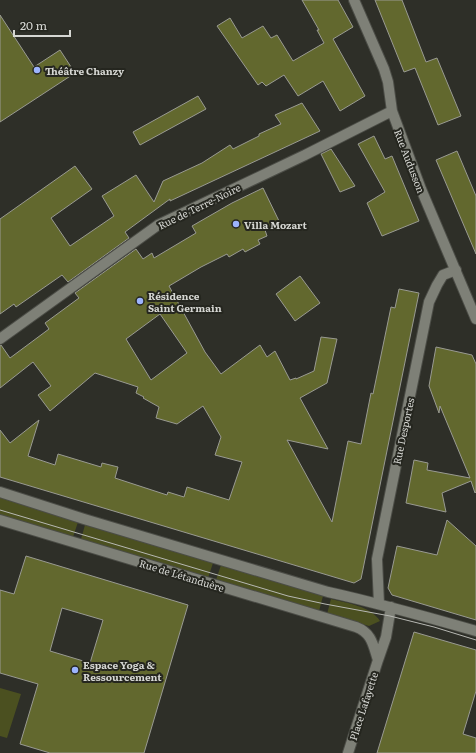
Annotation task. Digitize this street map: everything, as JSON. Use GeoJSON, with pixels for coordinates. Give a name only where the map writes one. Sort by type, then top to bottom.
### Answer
{"type":"FeatureCollection","features":[{"type":"Feature","properties":{"kind":"street","name":"Rue Audusson"},"geometry":{"type":"LineString","coordinates":[[354,0],[384,69],[388,82],[392,111],[421,189],[476,319]]}},
{"type":"Feature","properties":{"kind":"street","name":"Rue de Terre-Noire"},"geometry":{"type":"LineString","coordinates":[[0,339],[158,225],[305,155],[392,111]]}},
{"type":"Feature","properties":{"kind":"street","name":"Rue Desportes"},"geometry":{"type":"LineString","coordinates":[[379,604],[377,559],[429,302],[443,275],[456,270]]}},
{"type":"Feature","properties":{"kind":"street"},"geometry":{"type":"LineString","coordinates":[[0,492],[84,519],[321,590],[392,607],[476,631]]}},
{"type":"Feature","properties":{"kind":"street","name":"Rue de Létanduère"},"geometry":{"type":"LineString","coordinates":[[0,520],[349,625],[364,631]]}},
{"type":"Feature","properties":{"kind":"street","name":"Place Lafayette"},"geometry":{"type":"LineString","coordinates":[[348,753],[386,637],[392,607]]}},
{"type":"Feature","properties":{"kind":"street","name":"Place Lafayette"},"geometry":{"type":"LineString","coordinates":[[364,631],[370,638],[378,660]]}},
{"type":"Feature","properties":{"kind":"green space"},"geometry":{"type":"Polygon","coordinates":[[[0,497],[78,522],[73,537],[0,515],[0,497]]]}},
{"type":"Feature","properties":{"kind":"green space"},"geometry":{"type":"Polygon","coordinates":[[[85,525],[213,563],[208,578],[81,539],[85,525]]]}},
{"type":"Feature","properties":{"kind":"green space"},"geometry":{"type":"Polygon","coordinates":[[[221,565],[323,596],[319,611],[216,580],[221,565]]]}},
{"type":"Feature","properties":{"kind":"green space"},"geometry":{"type":"Polygon","coordinates":[[[331,599],[351,604],[371,612],[380,621],[369,626],[327,614],[331,599]]]}},
{"type":"Feature","properties":{"kind":"green space"},"geometry":{"type":"Polygon","coordinates":[[[0,688],[21,694],[7,738],[0,736],[0,688]]]}},
{"type":"Feature","properties":{"kind":"building"},"geometry":{"type":"Polygon","coordinates":[[[302,0],[338,0],[353,27],[333,39],[365,96],[340,111],[323,81],[298,96],[284,75],[266,86],[262,82],[258,85],[217,26],[230,18],[242,38],[263,26],[271,38],[277,35],[293,61],[324,43],[317,30],[319,30],[302,0]]]}},
{"type":"Feature","properties":{"kind":"building"},"geometry":{"type":"Polygon","coordinates":[[[375,0],[402,0],[426,62],[437,58],[461,116],[438,125],[415,68],[404,72],[375,0]]]}},
{"type":"Feature","properties":{"kind":"building","name":"Théâtre Chanzy"},"geometry":{"type":"Polygon","coordinates":[[[0,15],[34,67],[60,50],[75,73],[0,122],[0,15]]]}},
{"type":"Feature","properties":{"kind":"building"},"geometry":{"type":"Polygon","coordinates":[[[198,96],[206,109],[140,145],[133,132],[198,96]]]}},
{"type":"Feature","properties":{"kind":"building"},"geometry":{"type":"Polygon","coordinates":[[[302,103],[320,131],[170,201],[170,199],[125,232],[129,238],[68,282],[62,275],[16,307],[14,304],[0,314],[0,219],[75,166],[92,189],[51,218],[70,246],[114,216],[102,196],[136,175],[154,202],[163,181],[202,163],[230,145],[233,149],[259,136],[259,134],[281,124],[275,115],[302,103]]]}},
{"type":"Feature","properties":{"kind":"building"},"geometry":{"type":"Polygon","coordinates":[[[374,136],[385,159],[392,156],[419,221],[382,236],[367,203],[385,192],[358,144],[374,136]]]}},
{"type":"Feature","properties":{"kind":"building"},"geometry":{"type":"Polygon","coordinates":[[[331,149],[355,186],[340,192],[321,154],[331,149]]]}},
{"type":"Feature","properties":{"kind":"building"},"geometry":{"type":"Polygon","coordinates":[[[457,151],[476,196],[476,254],[436,160],[457,151]]]}},
{"type":"Feature","properties":{"kind":"building"},"geometry":{"type":"Polygon","coordinates":[[[263,188],[280,223],[265,230],[267,236],[258,240],[260,244],[245,252],[243,249],[229,257],[227,254],[169,286],[205,352],[221,374],[260,345],[267,357],[275,351],[290,380],[296,379],[314,371],[321,337],[337,339],[327,383],[300,398],[328,449],[287,440],[332,522],[348,441],[361,444],[391,307],[395,308],[399,289],[419,293],[361,579],[354,583],[0,477],[0,430],[10,443],[39,420],[28,456],[55,465],[58,454],[101,467],[102,463],[118,467],[115,478],[167,495],[168,492],[184,497],[187,487],[229,500],[242,462],[215,455],[221,437],[203,406],[177,424],[156,418],[159,407],[136,393],[138,387],[95,373],[50,411],[38,395],[51,386],[33,362],[0,388],[0,345],[10,358],[49,329],[45,323],[79,298],[75,293],[136,249],[143,259],[152,253],[154,258],[196,233],[192,226],[232,203],[263,188]],[[160,314],[126,339],[151,380],[187,353],[160,314]]]}},
{"type":"Feature","properties":{"kind":"building"},"geometry":{"type":"Polygon","coordinates":[[[300,276],[320,303],[295,321],[276,294],[300,276]]]}},
{"type":"Feature","properties":{"kind":"building"},"geometry":{"type":"Polygon","coordinates":[[[436,347],[472,355],[476,364],[476,492],[475,493],[471,481],[442,493],[446,512],[406,503],[414,460],[428,463],[427,470],[470,478],[440,406],[439,413],[429,386],[436,347]]]}},
{"type":"Feature","properties":{"kind":"building"},"geometry":{"type":"Polygon","coordinates":[[[447,520],[476,546],[476,620],[392,595],[388,588],[397,546],[437,555],[447,520]]]}},
{"type":"Feature","properties":{"kind":"building"},"geometry":{"type":"Polygon","coordinates":[[[26,556],[188,605],[144,753],[50,753],[20,744],[38,684],[0,673],[0,590],[14,594],[26,556]],[[62,608],[50,651],[90,663],[103,620],[62,608]]]}},
{"type":"Feature","properties":{"kind":"building"},"geometry":{"type":"Polygon","coordinates":[[[414,632],[476,650],[476,691],[463,734],[476,738],[476,753],[377,753],[414,632]]]}},
{"type":"Feature","properties":{"kind":"tram line"},"geometry":{"type":"LineString","coordinates":[[0,510],[288,596],[390,616],[434,627],[476,640]]}},
{"type":"Feature","properties":{"kind":"place","name":"Théâtre Chanzy"},"geometry":{"type":"Point","coordinates":[37,70]}},
{"type":"Feature","properties":{"kind":"place","name":"Villa Mozart"},"geometry":{"type":"Point","coordinates":[236,224]}},
{"type":"Feature","properties":{"kind":"place","name":"Résidence Saint Germain"},"geometry":{"type":"Point","coordinates":[140,301]}},
{"type":"Feature","properties":{"kind":"place","name":"Espace Yoga & Ressourcement"},"geometry":{"type":"Point","coordinates":[75,670]}}]}
